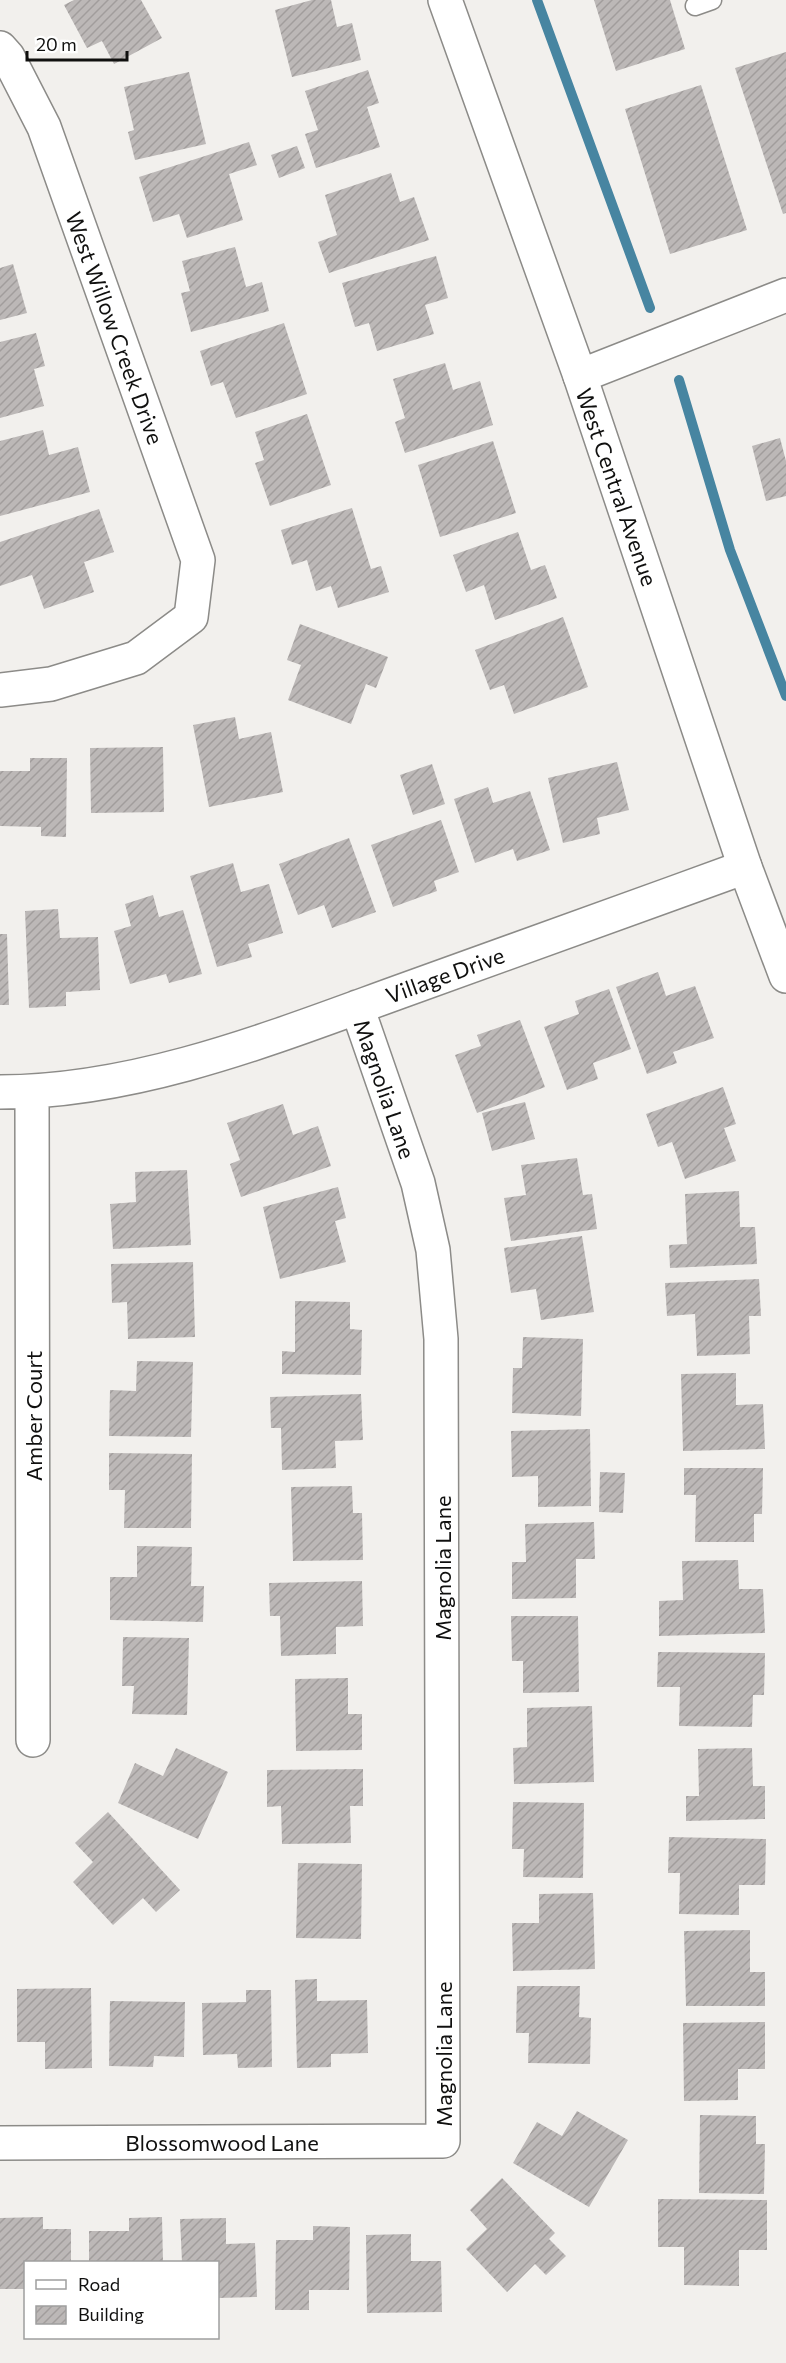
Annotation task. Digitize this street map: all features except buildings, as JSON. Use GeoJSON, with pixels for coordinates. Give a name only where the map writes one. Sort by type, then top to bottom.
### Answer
{"type":"FeatureCollection","features":[{"type":"Feature","properties":{"kind":"street","name":"West Central Avenue"},"geometry":{"type":"LineString","coordinates":[[445,0],[580,376],[745,867],[786,976]]}},
{"type":"Feature","properties":{"kind":"street","name":"West Willow Creek Drive"},"geometry":{"type":"LineString","coordinates":[[0,48],[8,57],[44,127],[198,560],[191,616],[136,658],[51,684],[0,690]]}},
{"type":"Feature","properties":{"kind":"street"},"geometry":{"type":"LineString","coordinates":[[580,376],[786,295]]}},
{"type":"Feature","properties":{"kind":"street","name":"Village Drive"},"geometry":{"type":"LineString","coordinates":[[0,1092],[32,1092],[95,1084],[212,1056],[357,1007],[745,867]]}},
{"type":"Feature","properties":{"kind":"street","name":"Magnolia Lane"},"geometry":{"type":"LineString","coordinates":[[357,1007],[418,1184],[433,1250],[441,1339],[443,2141]]}},
{"type":"Feature","properties":{"kind":"street","name":"Amber Court"},"geometry":{"type":"LineString","coordinates":[[32,1092],[33,1740]]}},
{"type":"Feature","properties":{"kind":"street","name":"Blossomwood Lane"},"geometry":{"type":"LineString","coordinates":[[0,2143],[443,2141]]}},
{"type":"Feature","properties":{"kind":"lane"},"geometry":{"type":"LineString","coordinates":[[695,6],[712,0]]}},
{"type":"Feature","properties":{"kind":"waterway"},"geometry":{"type":"LineString","coordinates":[[537,0],[650,308]]}},
{"type":"Feature","properties":{"kind":"waterway"},"geometry":{"type":"LineString","coordinates":[[679,380],[730,550],[786,696]]}}]}
